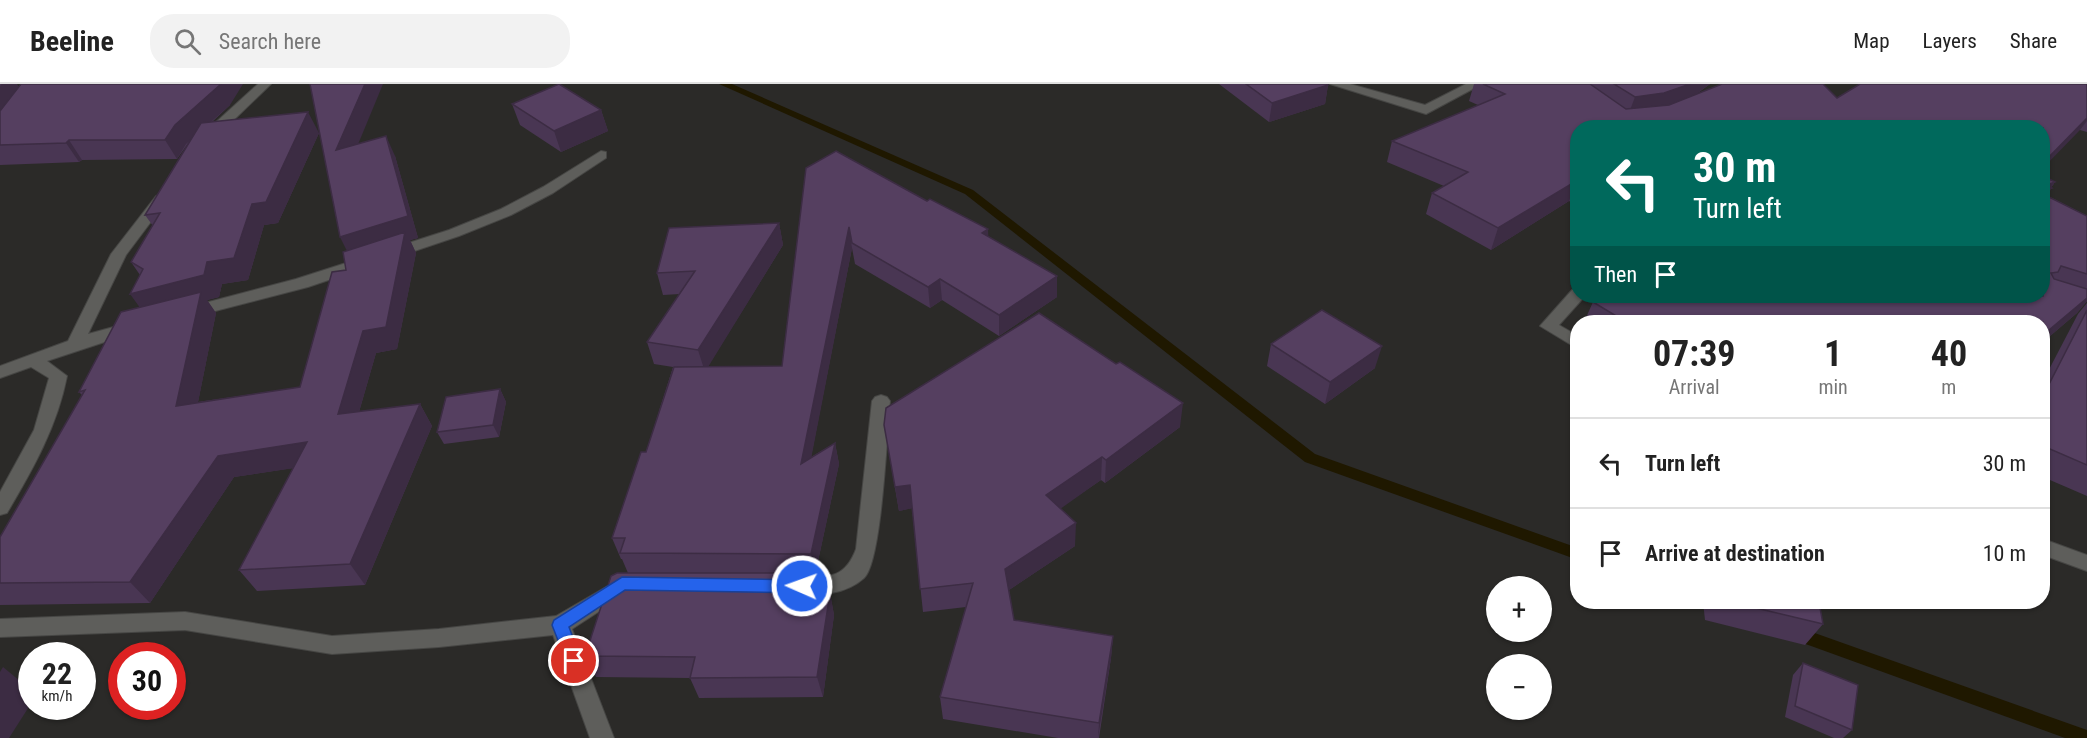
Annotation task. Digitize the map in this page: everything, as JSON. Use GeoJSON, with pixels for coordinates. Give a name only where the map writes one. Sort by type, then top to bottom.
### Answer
{"type":"FeatureCollection","features":[{"type":"Feature","properties":{"kind":"street"},"geometry":{"type":"LineString","coordinates":[[193,149],[265,84]]}},
{"type":"Feature","properties":{"kind":"street"},"geometry":{"type":"LineString","coordinates":[[1336,84],[1426,110],[1476,84]]}},
{"type":"Feature","properties":{"kind":"street"},"geometry":{"type":"LineString","coordinates":[[167,318],[302,284],[454,233],[506,212],[548,190],[601,155]]}},
{"type":"Feature","properties":{"kind":"street"},"geometry":{"type":"LineString","coordinates":[[75,344],[119,254],[168,190]]}},
{"type":"Feature","properties":{"kind":"street"},"geometry":{"type":"LineString","coordinates":[[1570,303],[1548,326],[1570,338]]}},
{"type":"Feature","properties":{"kind":"street"},"geometry":{"type":"LineString","coordinates":[[0,372],[75,344],[146,324]]}},
{"type":"Feature","properties":{"kind":"street"},"geometry":{"type":"LineString","coordinates":[[0,508],[33,454],[53,410],[58,376],[34,361]]}},
{"type":"Feature","properties":{"kind":"street"},"geometry":{"type":"LineString","coordinates":[[767,585],[835,585],[858,570],[866,549],[881,401]]}},
{"type":"Feature","properties":{"kind":"street"},"geometry":{"type":"LineString","coordinates":[[2050,550],[2087,563]]}},
{"type":"Feature","properties":{"kind":"street"},"geometry":{"type":"LineString","coordinates":[[0,628],[185,621],[332,645],[439,638],[560,625],[622,584],[641,584]]}},
{"type":"Feature","properties":{"kind":"street"},"geometry":{"type":"LineString","coordinates":[[560,625],[602,738]]}},
{"type":"Feature","properties":{"kind":"building"},"geometry":{"type":"Polygon","coordinates":[[[21,84],[221,84],[175,125],[165,140],[69,140],[66,143],[0,145],[0,111],[21,84]]]}},
{"type":"Feature","properties":{"kind":"building"},"geometry":{"type":"Polygon","coordinates":[[[310,84],[365,84],[336,150],[386,136],[408,216],[340,237],[310,84]]]}},
{"type":"Feature","properties":{"kind":"building"},"geometry":{"type":"Polygon","coordinates":[[[559,84],[601,110],[554,131],[512,104],[559,84]]]}},
{"type":"Feature","properties":{"kind":"building"},"geometry":{"type":"Polygon","coordinates":[[[1246,84],[1327,84],[1328,85],[1272,103],[1246,84]]]}},
{"type":"Feature","properties":{"kind":"building"},"geometry":{"type":"Polygon","coordinates":[[[1483,84],[1590,84],[1626,109],[1669,105],[1722,84],[1823,84],[1837,98],[1860,84],[2087,84],[2087,118],[2050,156],[2050,120],[1570,120],[1570,185],[1498,228],[1432,193],[1468,172],[1392,141],[1505,94],[1483,84]]]}},
{"type":"Feature","properties":{"kind":"building"},"geometry":{"type":"Polygon","coordinates":[[[1614,84],[1690,84],[1664,93],[1635,97],[1614,84]]]}},
{"type":"Feature","properties":{"kind":"building"},"geometry":{"type":"Polygon","coordinates":[[[308,112],[266,202],[252,204],[234,258],[207,262],[204,275],[130,294],[143,269],[131,262],[160,213],[145,215],[201,123],[308,112]]]}},
{"type":"Feature","properties":{"kind":"building"},"geometry":{"type":"Polygon","coordinates":[[[836,151],[927,201],[930,199],[988,229],[982,233],[1057,276],[999,315],[940,279],[928,287],[852,243],[849,227],[801,464],[835,443],[811,554],[620,553],[625,538],[612,538],[641,452],[646,452],[674,367],[782,366],[806,168],[836,151]]]}},
{"type":"Feature","properties":{"kind":"building"},"geometry":{"type":"Polygon","coordinates":[[[2050,198],[2087,216],[2087,274],[2061,266],[2058,272],[2051,273],[2054,279],[2087,289],[2087,298],[2050,329],[2050,315],[1614,315],[1595,303],[2050,303],[2050,198]]]}},
{"type":"Feature","properties":{"kind":"building"},"geometry":{"type":"Polygon","coordinates":[[[779,223],[698,350],[647,342],[695,271],[657,273],[669,228],[779,223]]]}},
{"type":"Feature","properties":{"kind":"building"},"geometry":{"type":"Polygon","coordinates":[[[405,232],[386,327],[363,331],[338,414],[420,404],[350,564],[239,570],[307,442],[218,456],[130,582],[0,583],[0,537],[85,390],[79,392],[121,312],[201,292],[176,406],[300,387],[332,272],[346,270],[343,252],[405,232]]]}},
{"type":"Feature","properties":{"kind":"building"},"geometry":{"type":"Polygon","coordinates":[[[1322,310],[1382,346],[1330,382],[1271,344],[1322,310]]]}},
{"type":"Feature","properties":{"kind":"building"},"geometry":{"type":"Polygon","coordinates":[[[2087,310],[2087,465],[2050,449],[2050,382],[2087,310]]]}},
{"type":"Feature","properties":{"kind":"building"},"geometry":{"type":"Polygon","coordinates":[[[1039,313],[1116,364],[1120,362],[1183,403],[1106,460],[1102,457],[1046,495],[1076,523],[1005,569],[1014,620],[1113,636],[1099,723],[940,697],[973,583],[920,589],[910,485],[895,487],[884,425],[886,408],[1039,313]]]}},
{"type":"Feature","properties":{"kind":"building"},"geometry":{"type":"Polygon","coordinates":[[[500,389],[493,425],[437,432],[446,397],[500,389]]]}},
{"type":"Feature","properties":{"kind":"building"},"geometry":{"type":"Polygon","coordinates":[[[617,573],[806,573],[801,593],[830,593],[817,677],[690,678],[695,657],[585,656],[611,576],[617,573]]]}},
{"type":"Feature","properties":{"kind":"building"},"geometry":{"type":"Polygon","coordinates":[[[1760,609],[1820,609],[1823,624],[1760,609]]]}},
{"type":"Feature","properties":{"kind":"building"},"geometry":{"type":"Polygon","coordinates":[[[1803,663],[1858,685],[1852,730],[1795,706],[1803,663]]]}},
{"type":"Feature","properties":{"kind":"waterway"},"geometry":{"type":"LineString","coordinates":[[724,84],[969,192],[1310,458],[1570,551]]}},
{"type":"Feature","properties":{"kind":"waterway"},"geometry":{"type":"LineString","coordinates":[[1795,633],[2087,738]]}},
{"type":"Feature","properties":{"kind":"route"},"geometry":{"type":"LineString","coordinates":[[574,661],[560,625],[622,584],[802,586]]}}]}
